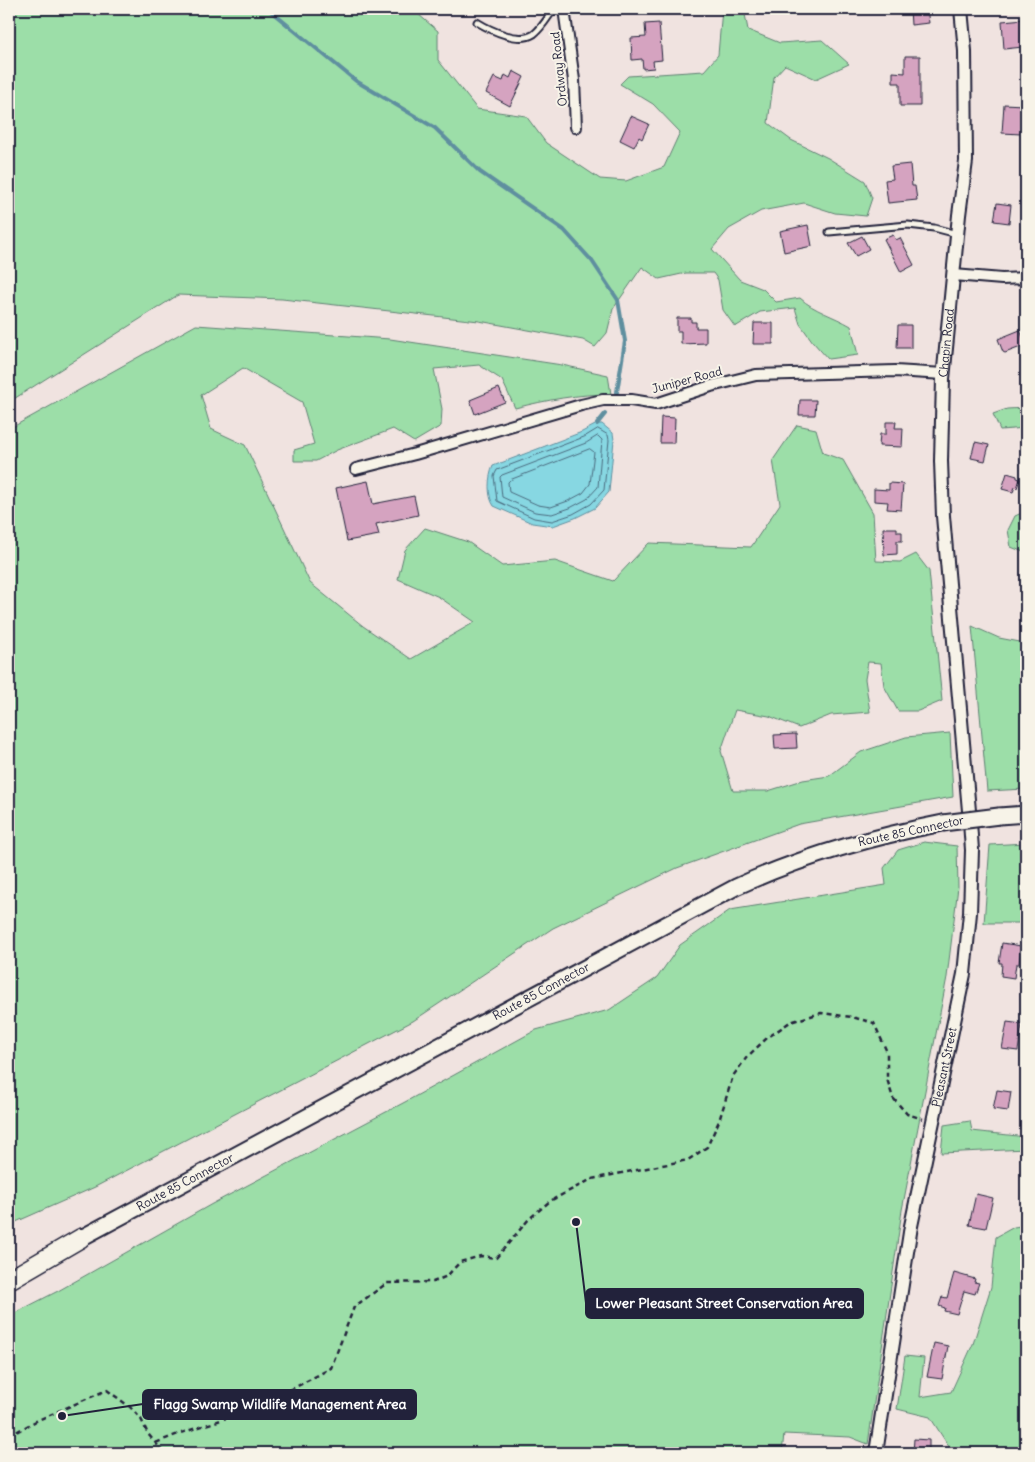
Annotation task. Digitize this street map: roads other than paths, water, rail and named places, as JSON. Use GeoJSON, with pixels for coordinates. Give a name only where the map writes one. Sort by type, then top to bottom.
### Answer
{"type":"FeatureCollection","features":[{"type":"Feature","properties":{"kind":"highway","name":"Route 85 Connector"},"geometry":{"type":"LineString","coordinates":[[9,1266],[81,1238]]}},
{"type":"Feature","properties":{"kind":"highway","name":"Route 85 Connector"},"geometry":{"type":"LineString","coordinates":[[9,1280],[81,1238]]}},
{"type":"Feature","properties":{"kind":"main road","name":"Route 85 Connector"},"geometry":{"type":"LineString","coordinates":[[81,1238],[736,887],[820,853],[888,834],[943,823],[1026,814]]}},
{"type":"Feature","properties":{"kind":"street","name":"Ordway Road"},"geometry":{"type":"LineString","coordinates":[[564,9],[574,80],[576,128]]}},
{"type":"Feature","properties":{"kind":"street","name":"Chapin Road"},"geometry":{"type":"LineString","coordinates":[[957,677],[941,488],[940,434],[957,235],[966,161],[965,51],[962,9]]}},
{"type":"Feature","properties":{"kind":"street"},"geometry":{"type":"LineString","coordinates":[[954,274],[1002,279],[1026,278]]}},
{"type":"Feature","properties":{"kind":"street","name":"Juniper Road"},"geometry":{"type":"LineString","coordinates":[[356,469],[432,449],[581,405],[603,400],[631,400],[656,404],[711,386],[756,375],[895,371],[944,374]]}},
{"type":"Feature","properties":{"kind":"street","name":"Pleasant Street"},"geometry":{"type":"LineString","coordinates":[[876,1453],[910,1235],[932,1121],[964,974],[970,913],[972,842],[957,677]]}},
{"type":"Feature","properties":{"kind":"lane"},"geometry":{"type":"LineString","coordinates":[[477,22],[498,33],[526,37],[533,35],[538,30],[554,9]]}},
{"type":"Feature","properties":{"kind":"lane"},"geometry":{"type":"LineString","coordinates":[[829,232],[908,225],[934,228],[957,235]]}},
{"type":"Feature","properties":{"kind":"water"},"geometry":{"type":"Polygon","coordinates":[[[597,424],[602,424],[613,433],[614,440],[609,492],[595,508],[553,526],[532,523],[494,506],[490,497],[489,486],[493,466],[582,432],[597,424]]]}},
{"type":"Feature","properties":{"kind":"waterway"},"geometry":{"type":"LineString","coordinates":[[268,9],[356,81],[435,128],[480,172],[564,230],[592,261],[618,300],[625,341],[617,392]]}},
{"type":"Feature","properties":{"kind":"waterway"},"geometry":{"type":"LineString","coordinates":[[597,424],[605,414]]}},
{"type":"Feature","properties":{"kind":"place","name":"Lower Pleasant Street Conservation Area"},"geometry":{"type":"Point","coordinates":[576,1222]}},
{"type":"Feature","properties":{"kind":"place","name":"Flagg Swamp Wildlife Management Area"},"geometry":{"type":"Point","coordinates":[62,1416]}}]}
